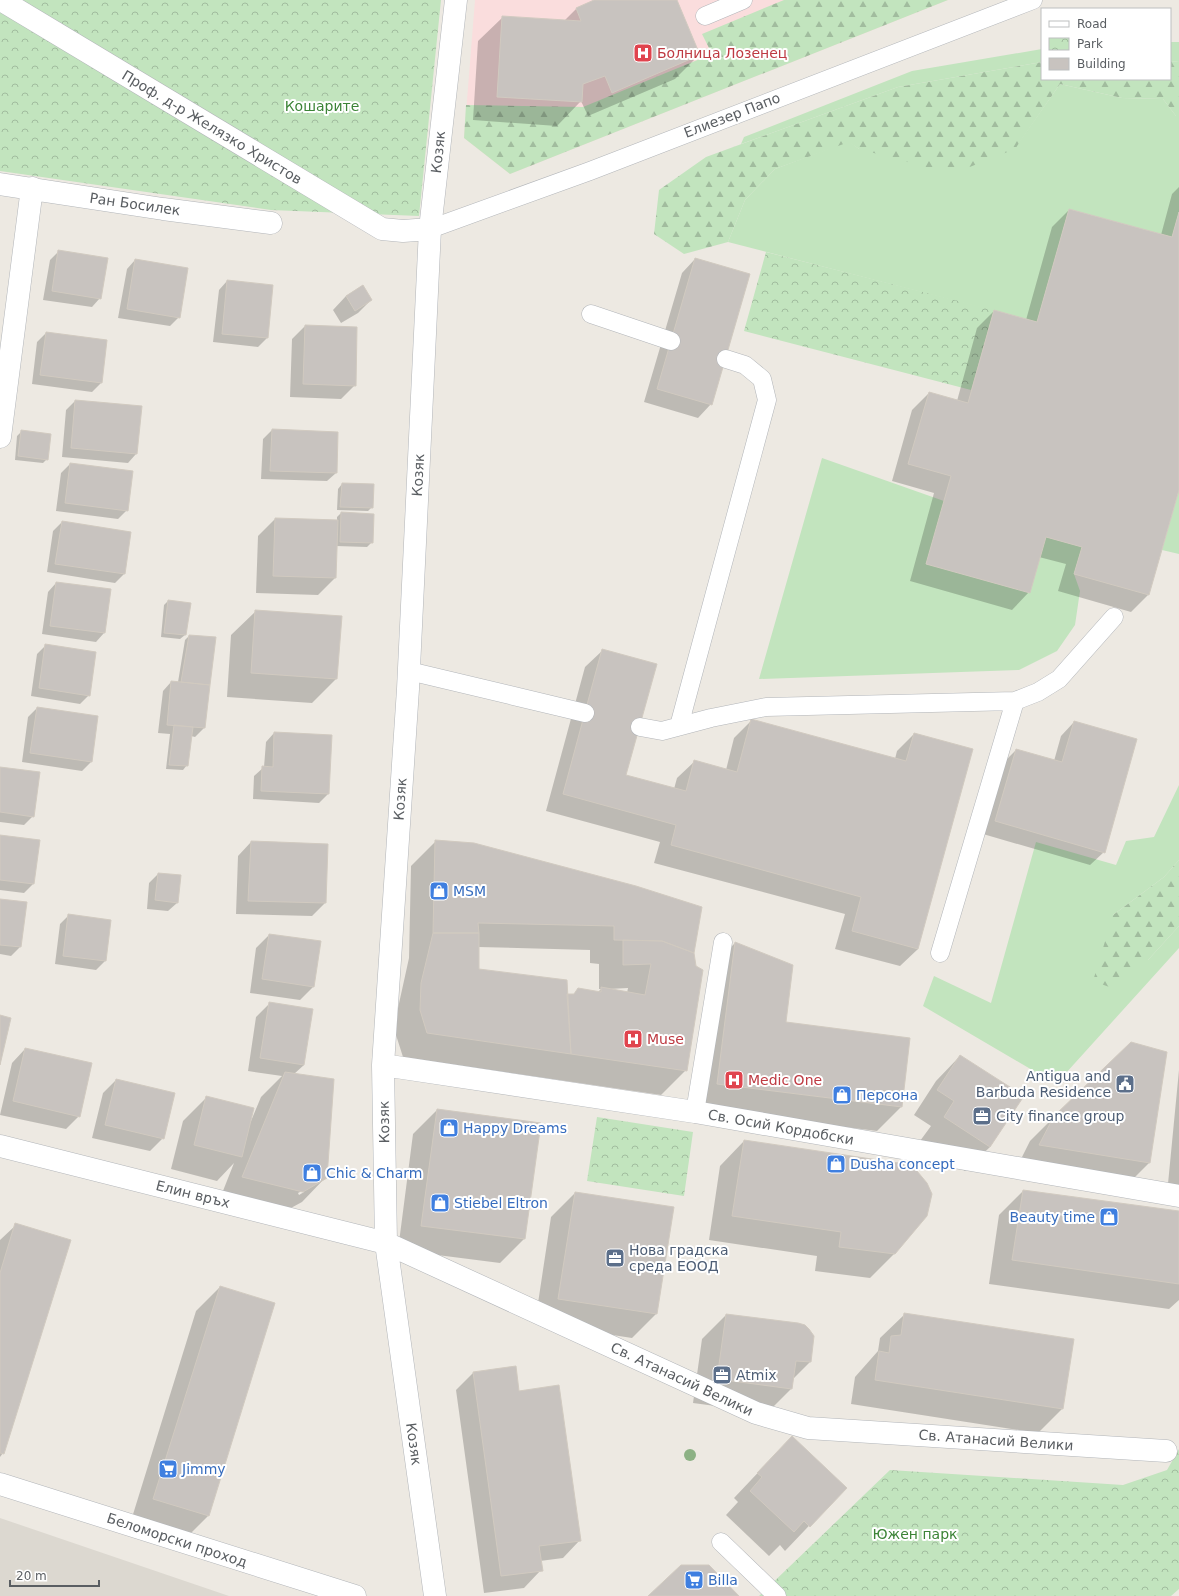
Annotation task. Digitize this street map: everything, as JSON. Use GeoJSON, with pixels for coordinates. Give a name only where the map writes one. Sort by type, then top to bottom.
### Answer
{"type":"FeatureCollection","features":[{"type":"Feature","properties":{"kind":"street","name":"Проф. д-р Желязко Христов"},"geometry":{"type":"LineString","coordinates":[[1,0],[382,228],[403,231],[430,229]]}},
{"type":"Feature","properties":{"kind":"street","name":"Козяк"},"geometry":{"type":"LineString","coordinates":[[435,1596],[386,1243],[383,1065],[409,671],[430,229],[456,0]]}},
{"type":"Feature","properties":{"kind":"street","name":"Ран Босилек"},"geometry":{"type":"LineString","coordinates":[[0,184],[271,222]]}},
{"type":"Feature","properties":{"kind":"street"},"geometry":{"type":"LineString","coordinates":[[0,437],[32,188]]}},
{"type":"Feature","properties":{"kind":"street","name":"Св. Осий Кордобски"},"geometry":{"type":"LineString","coordinates":[[383,1065],[695,1112],[1179,1196]]}},
{"type":"Feature","properties":{"kind":"street","name":"Елин връх"},"geometry":{"type":"LineString","coordinates":[[0,1146],[386,1243]]}},
{"type":"Feature","properties":{"kind":"street","name":"Св. Атанасий Велики"},"geometry":{"type":"LineString","coordinates":[[386,1243],[756,1413],[808,1428],[1166,1451]]}},
{"type":"Feature","properties":{"kind":"street","name":"Беломорски проход"},"geometry":{"type":"LineString","coordinates":[[0,1484],[355,1596]]}},
{"type":"Feature","properties":{"kind":"lane"},"geometry":{"type":"LineString","coordinates":[[705,16],[742,0]]}},
{"type":"Feature","properties":{"kind":"lane","name":"Елиезер Папо"},"geometry":{"type":"LineString","coordinates":[[430,229],[590,171],[1033,0]]}},
{"type":"Feature","properties":{"kind":"lane"},"geometry":{"type":"LineString","coordinates":[[591,314],[671,341]]}},
{"type":"Feature","properties":{"kind":"lane"},"geometry":{"type":"LineString","coordinates":[[679,726],[768,400],[762,379],[745,365],[726,358]]}},
{"type":"Feature","properties":{"kind":"lane"},"geometry":{"type":"LineString","coordinates":[[640,727],[662,731],[711,718],[766,707],[1015,701],[1038,692],[1059,679],[1114,617]]}},
{"type":"Feature","properties":{"kind":"lane"},"geometry":{"type":"LineString","coordinates":[[409,671],[585,713]]}},
{"type":"Feature","properties":{"kind":"lane"},"geometry":{"type":"LineString","coordinates":[[940,953],[1015,701]]}},
{"type":"Feature","properties":{"kind":"lane"},"geometry":{"type":"LineString","coordinates":[[695,1112],[723,942]]}},
{"type":"Feature","properties":{"kind":"lane"},"geometry":{"type":"LineString","coordinates":[[721,1542],[777,1596]]}},
{"type":"Feature","properties":{"kind":"shaded area","name":"Болница Лозенец"},"geometry":{"type":"Polygon","coordinates":[[[475,0],[948,0],[510,174],[464,138],[475,0]]]}},
{"type":"Feature","properties":{"kind":"shaded area"},"geometry":{"type":"Polygon","coordinates":[[[0,1518],[229,1596],[0,1596],[0,1518]]]}},
{"type":"Feature","properties":{"kind":"green space","name":"Кошарите"},"geometry":{"type":"Polygon","coordinates":[[[0,0],[441,0],[419,216],[271,210],[0,171],[0,0]]]}},
{"type":"Feature","properties":{"kind":"green space"},"geometry":{"type":"Polygon","coordinates":[[[784,0],[948,0],[510,174],[464,138],[466,105],[583,107],[712,54],[702,34],[784,0]]]}},
{"type":"Feature","properties":{"kind":"green space"},"geometry":{"type":"Polygon","coordinates":[[[1171,42],[1179,42],[1179,62],[1171,61],[1171,42]]]}},
{"type":"Feature","properties":{"kind":"green space"},"geometry":{"type":"Polygon","coordinates":[[[1041,49],[1041,62],[898,87],[741,144],[744,137],[912,71],[1041,49]]]}},
{"type":"Feature","properties":{"kind":"green space"},"geometry":{"type":"Polygon","coordinates":[[[1171,61],[1179,62],[1179,116],[1176,116],[1163,99],[1122,98],[1060,84],[1015,149],[952,174],[859,149],[849,142],[775,169],[745,200],[728,242],[684,254],[654,234],[659,190],[706,157],[898,87],[1041,62],[1041,80],[1171,80],[1171,61]]]}},
{"type":"Feature","properties":{"kind":"green space"},"geometry":{"type":"Polygon","coordinates":[[[1060,84],[1122,98],[1163,99],[1176,116],[1179,116],[1179,212],[1172,237],[1069,209],[1037,322],[728,242],[745,200],[775,169],[849,141],[859,149],[1015,148],[1060,84]]]}},
{"type":"Feature","properties":{"kind":"green space"},"geometry":{"type":"Polygon","coordinates":[[[766,252],[994,310],[971,390],[744,331],[766,252]]]}},
{"type":"Feature","properties":{"kind":"green space"},"geometry":{"type":"Polygon","coordinates":[[[822,458],[1046,537],[1082,547],[1074,574],[1080,591],[1075,625],[1057,651],[1019,670],[759,679],[822,458]]]}},
{"type":"Feature","properties":{"kind":"green space"},"geometry":{"type":"Polygon","coordinates":[[[1179,490],[1179,554],[1162,550],[1179,490]]]}},
{"type":"Feature","properties":{"kind":"green space"},"geometry":{"type":"Polygon","coordinates":[[[1179,785],[1179,860],[1164,877],[1113,915],[1148,960],[1179,926],[1179,948],[1056,1084],[923,1006],[934,976],[991,1003],[1036,842],[1116,865],[1126,841],[1154,837],[1179,785]]]}},
{"type":"Feature","properties":{"kind":"green space"},"geometry":{"type":"Polygon","coordinates":[[[1179,860],[1179,926],[1148,960],[1112,988],[1093,981],[1113,915],[1164,877],[1179,860]]]}},
{"type":"Feature","properties":{"kind":"green space"},"geometry":{"type":"Polygon","coordinates":[[[597,1117],[693,1132],[684,1196],[587,1181],[597,1117]]]}},
{"type":"Feature","properties":{"kind":"green space","name":"Южен парк"},"geometry":{"type":"Polygon","coordinates":[[[1179,1449],[1179,1589],[1171,1596],[759,1596],[890,1470],[1123,1485],[1167,1470],[1179,1449]]]}},
{"type":"Feature","properties":{"kind":"building"},"geometry":{"type":"Polygon","coordinates":[[[594,0],[677,0],[700,55],[612,93],[605,76],[583,84],[582,102],[497,97],[502,16],[581,21],[576,8],[594,0]]]}},
{"type":"Feature","properties":{"kind":"building"},"geometry":{"type":"Polygon","coordinates":[[[1069,209],[1172,237],[1179,212],[1179,490],[1149,595],[1074,574],[1082,547],[1046,537],[1030,593],[926,564],[951,476],[908,464],[929,392],[968,403],[994,310],[1037,322],[1069,209]]]}},
{"type":"Feature","properties":{"kind":"building"},"geometry":{"type":"Polygon","coordinates":[[[58,250],[108,258],[101,299],[52,291],[58,250]]]}},
{"type":"Feature","properties":{"kind":"building"},"geometry":{"type":"Polygon","coordinates":[[[695,258],[750,274],[712,405],[657,389],[695,258]]]}},
{"type":"Feature","properties":{"kind":"building"},"geometry":{"type":"Polygon","coordinates":[[[135,259],[188,268],[180,318],[127,309],[135,259]]]}},
{"type":"Feature","properties":{"kind":"building"},"geometry":{"type":"Polygon","coordinates":[[[227,280],[273,285],[268,338],[222,334],[227,280]]]}},
{"type":"Feature","properties":{"kind":"building"},"geometry":{"type":"Polygon","coordinates":[[[363,285],[372,300],[355,311],[346,296],[363,285]]]}},
{"type":"Feature","properties":{"kind":"building"},"geometry":{"type":"Polygon","coordinates":[[[305,325],[357,327],[356,386],[303,384],[305,325]]]}},
{"type":"Feature","properties":{"kind":"building"},"geometry":{"type":"Polygon","coordinates":[[[46,332],[107,340],[102,383],[40,375],[46,332]]]}},
{"type":"Feature","properties":{"kind":"building"},"geometry":{"type":"Polygon","coordinates":[[[75,400],[142,406],[137,454],[71,448],[75,400]]]}},
{"type":"Feature","properties":{"kind":"building"},"geometry":{"type":"Polygon","coordinates":[[[272,429],[338,432],[337,473],[270,471],[272,429]]]}},
{"type":"Feature","properties":{"kind":"building"},"geometry":{"type":"Polygon","coordinates":[[[21,430],[51,434],[48,460],[18,456],[21,430]]]}},
{"type":"Feature","properties":{"kind":"building"},"geometry":{"type":"Polygon","coordinates":[[[70,463],[133,471],[128,511],[65,503],[70,463]]]}},
{"type":"Feature","properties":{"kind":"building"},"geometry":{"type":"Polygon","coordinates":[[[342,483],[374,484],[373,508],[340,507],[342,483]]]}},
{"type":"Feature","properties":{"kind":"building"},"geometry":{"type":"Polygon","coordinates":[[[341,512],[374,514],[373,543],[340,542],[341,512]]]}},
{"type":"Feature","properties":{"kind":"building"},"geometry":{"type":"Polygon","coordinates":[[[275,518],[338,520],[336,578],[273,576],[275,518]]]}},
{"type":"Feature","properties":{"kind":"building"},"geometry":{"type":"Polygon","coordinates":[[[62,521],[131,532],[125,574],[55,564],[62,521]]]}},
{"type":"Feature","properties":{"kind":"building"},"geometry":{"type":"Polygon","coordinates":[[[56,582],[111,589],[105,633],[50,626],[56,582]]]}},
{"type":"Feature","properties":{"kind":"building"},"geometry":{"type":"Polygon","coordinates":[[[168,600],[191,603],[186,635],[164,633],[168,600]]]}},
{"type":"Feature","properties":{"kind":"building"},"geometry":{"type":"Polygon","coordinates":[[[255,610],[342,616],[337,679],[251,673],[255,610]]]}},
{"type":"Feature","properties":{"kind":"building"},"geometry":{"type":"Polygon","coordinates":[[[189,635],[216,637],[210,685],[181,682],[189,635]]]}},
{"type":"Feature","properties":{"kind":"building"},"geometry":{"type":"Polygon","coordinates":[[[45,644],[96,652],[90,696],[39,688],[45,644]]]}},
{"type":"Feature","properties":{"kind":"building"},"geometry":{"type":"Polygon","coordinates":[[[602,649],[657,664],[626,775],[686,791],[694,760],[737,772],[751,719],[906,761],[914,733],[973,749],[918,949],[852,931],[861,897],[671,845],[676,825],[563,794],[602,649]]]}},
{"type":"Feature","properties":{"kind":"building"},"geometry":{"type":"Polygon","coordinates":[[[171,681],[210,685],[205,728],[167,725],[171,681]]]}},
{"type":"Feature","properties":{"kind":"building"},"geometry":{"type":"Polygon","coordinates":[[[37,707],[98,716],[92,762],[30,753],[37,707]]]}},
{"type":"Feature","properties":{"kind":"building"},"geometry":{"type":"Polygon","coordinates":[[[1074,721],[1137,739],[1105,853],[995,821],[1016,749],[1062,762],[1074,721]]]}},
{"type":"Feature","properties":{"kind":"building"},"geometry":{"type":"Polygon","coordinates":[[[174,725],[193,727],[188,766],[169,765],[174,725]]]}},
{"type":"Feature","properties":{"kind":"building"},"geometry":{"type":"Polygon","coordinates":[[[274,732],[332,735],[329,794],[261,791],[262,766],[273,767],[274,732]]]}},
{"type":"Feature","properties":{"kind":"building"},"geometry":{"type":"Polygon","coordinates":[[[0,767],[40,772],[34,817],[0,812],[0,767]]]}},
{"type":"Feature","properties":{"kind":"building"},"geometry":{"type":"Polygon","coordinates":[[[0,835],[40,840],[34,884],[0,880],[0,835]]]}},
{"type":"Feature","properties":{"kind":"building"},"geometry":{"type":"Polygon","coordinates":[[[435,840],[474,843],[636,886],[702,907],[694,953],[662,941],[614,940],[614,926],[478,923],[479,933],[433,933],[435,840]]]}},
{"type":"Feature","properties":{"kind":"building"},"geometry":{"type":"Polygon","coordinates":[[[251,841],[328,844],[326,903],[248,901],[251,841]]]}},
{"type":"Feature","properties":{"kind":"building"},"geometry":{"type":"Polygon","coordinates":[[[158,873],[181,875],[178,903],[155,900],[158,873]]]}},
{"type":"Feature","properties":{"kind":"building"},"geometry":{"type":"Polygon","coordinates":[[[0,899],[27,902],[21,947],[0,945],[0,899]]]}},
{"type":"Feature","properties":{"kind":"building"},"geometry":{"type":"Polygon","coordinates":[[[68,914],[111,920],[106,961],[63,956],[68,914]]]}},
{"type":"Feature","properties":{"kind":"building"},"geometry":{"type":"Polygon","coordinates":[[[433,933],[479,933],[479,969],[567,980],[571,1054],[427,1033],[420,1010],[421,983],[433,933]]]}},
{"type":"Feature","properties":{"kind":"building"},"geometry":{"type":"Polygon","coordinates":[[[269,934],[321,941],[314,987],[262,979],[269,934]]]}},
{"type":"Feature","properties":{"kind":"building"},"geometry":{"type":"Polygon","coordinates":[[[623,940],[662,941],[694,953],[696,966],[703,970],[687,1071],[571,1054],[567,994],[574,994],[578,988],[601,992],[601,987],[645,995],[651,964],[623,965],[623,940]]]}},
{"type":"Feature","properties":{"kind":"building"},"geometry":{"type":"Polygon","coordinates":[[[735,942],[793,965],[786,1022],[910,1038],[902,1107],[717,1084],[735,942]]]}},
{"type":"Feature","properties":{"kind":"building"},"geometry":{"type":"Polygon","coordinates":[[[269,1002],[313,1009],[304,1065],[260,1058],[269,1002]]]}},
{"type":"Feature","properties":{"kind":"building"},"geometry":{"type":"Polygon","coordinates":[[[0,1015],[11,1018],[0,1065],[0,1015]]]}},
{"type":"Feature","properties":{"kind":"building","name":"Antigua and Barbuda Residence"},"geometry":{"type":"Polygon","coordinates":[[[1131,1042],[1167,1052],[1150,1163],[1039,1145],[1054,1116],[1131,1042]]]}},
{"type":"Feature","properties":{"kind":"building"},"geometry":{"type":"Polygon","coordinates":[[[25,1048],[92,1063],[80,1117],[13,1101],[25,1048]]]}},
{"type":"Feature","properties":{"kind":"building"},"geometry":{"type":"Polygon","coordinates":[[[960,1055],[1024,1096],[990,1147],[944,1117],[954,1101],[937,1090],[960,1055]]]}},
{"type":"Feature","properties":{"kind":"building"},"geometry":{"type":"Polygon","coordinates":[[[285,1072],[334,1079],[327,1178],[303,1192],[242,1177],[285,1072]]]}},
{"type":"Feature","properties":{"kind":"building"},"geometry":{"type":"Polygon","coordinates":[[[116,1079],[175,1093],[164,1139],[105,1125],[116,1079]]]}},
{"type":"Feature","properties":{"kind":"building"},"geometry":{"type":"Polygon","coordinates":[[[206,1096],[254,1108],[242,1157],[194,1145],[206,1096]]]}},
{"type":"Feature","properties":{"kind":"building"},"geometry":{"type":"Polygon","coordinates":[[[437,1109],[541,1123],[525,1239],[421,1226],[437,1109]]]}},
{"type":"Feature","properties":{"kind":"building"},"geometry":{"type":"Polygon","coordinates":[[[744,1140],[912,1165],[927,1183],[932,1194],[927,1216],[895,1254],[839,1247],[841,1232],[732,1216],[744,1140]]]}},
{"type":"Feature","properties":{"kind":"building"},"geometry":{"type":"Polygon","coordinates":[[[1023,1190],[1179,1211],[1179,1284],[1012,1260],[1023,1190]]]}},
{"type":"Feature","properties":{"kind":"building"},"geometry":{"type":"Polygon","coordinates":[[[575,1192],[674,1207],[657,1314],[558,1299],[575,1192]]]}},
{"type":"Feature","properties":{"kind":"building"},"geometry":{"type":"Polygon","coordinates":[[[15,1223],[71,1240],[4,1454],[0,1453],[0,1273],[15,1223]]]}},
{"type":"Feature","properties":{"kind":"building"},"geometry":{"type":"Polygon","coordinates":[[[220,1286],[275,1303],[209,1516],[153,1499],[220,1286]]]}},
{"type":"Feature","properties":{"kind":"building"},"geometry":{"type":"Polygon","coordinates":[[[904,1313],[1074,1339],[1063,1409],[875,1380],[879,1351],[889,1353],[891,1336],[901,1335],[904,1313]]]}},
{"type":"Feature","properties":{"kind":"building"},"geometry":{"type":"Polygon","coordinates":[[[726,1314],[798,1323],[805,1325],[809,1329],[814,1336],[811,1362],[796,1361],[792,1389],[717,1379],[726,1314]]]}},
{"type":"Feature","properties":{"kind":"building"},"geometry":{"type":"Polygon","coordinates":[[[516,1366],[519,1391],[559,1385],[581,1541],[539,1546],[543,1571],[501,1576],[473,1372],[516,1366]]]}},
{"type":"Feature","properties":{"kind":"building"},"geometry":{"type":"Polygon","coordinates":[[[792,1436],[847,1488],[810,1527],[804,1521],[794,1532],[750,1491],[762,1477],[757,1473],[792,1436]]]}},
{"type":"Feature","properties":{"kind":"building","name":"Billa"},"geometry":{"type":"Polygon","coordinates":[[[681,1565],[709,1565],[739,1596],[648,1596],[681,1565]]]}},
{"type":"Feature","properties":{"kind":"place","name":"Болница Лозенец"},"geometry":{"type":"Point","coordinates":[643,53]}},
{"type":"Feature","properties":{"kind":"place","name":"MSM"},"geometry":{"type":"Point","coordinates":[439,891]}},
{"type":"Feature","properties":{"kind":"place","name":"Muse"},"geometry":{"type":"Point","coordinates":[633,1039]}},
{"type":"Feature","properties":{"kind":"place","name":"Medic One"},"geometry":{"type":"Point","coordinates":[734,1080]}},
{"type":"Feature","properties":{"kind":"place","name":"Antigua and Barbuda Residence"},"geometry":{"type":"Point","coordinates":[1125,1084]}},
{"type":"Feature","properties":{"kind":"place","name":"Персона"},"geometry":{"type":"Point","coordinates":[842,1095]}},
{"type":"Feature","properties":{"kind":"place","name":"City finance group"},"geometry":{"type":"Point","coordinates":[982,1116]}},
{"type":"Feature","properties":{"kind":"place","name":"Happy Dreams"},"geometry":{"type":"Point","coordinates":[449,1128]}},
{"type":"Feature","properties":{"kind":"place","name":"Dusha concept"},"geometry":{"type":"Point","coordinates":[836,1164]}},
{"type":"Feature","properties":{"kind":"place","name":"Chic & Charm"},"geometry":{"type":"Point","coordinates":[312,1173]}},
{"type":"Feature","properties":{"kind":"place","name":"Stiebel Eltron"},"geometry":{"type":"Point","coordinates":[440,1203]}},
{"type":"Feature","properties":{"kind":"place","name":"Beauty time"},"geometry":{"type":"Point","coordinates":[1109,1217]}},
{"type":"Feature","properties":{"kind":"place","name":"Нова градска среда ЕООД"},"geometry":{"type":"Point","coordinates":[615,1258]}},
{"type":"Feature","properties":{"kind":"place","name":"Atmix"},"geometry":{"type":"Point","coordinates":[722,1375]}},
{"type":"Feature","properties":{"kind":"place","name":"Jimmy"},"geometry":{"type":"Point","coordinates":[168,1469]}},
{"type":"Feature","properties":{"kind":"place","name":"Billa"},"geometry":{"type":"Point","coordinates":[694,1580]}}]}
